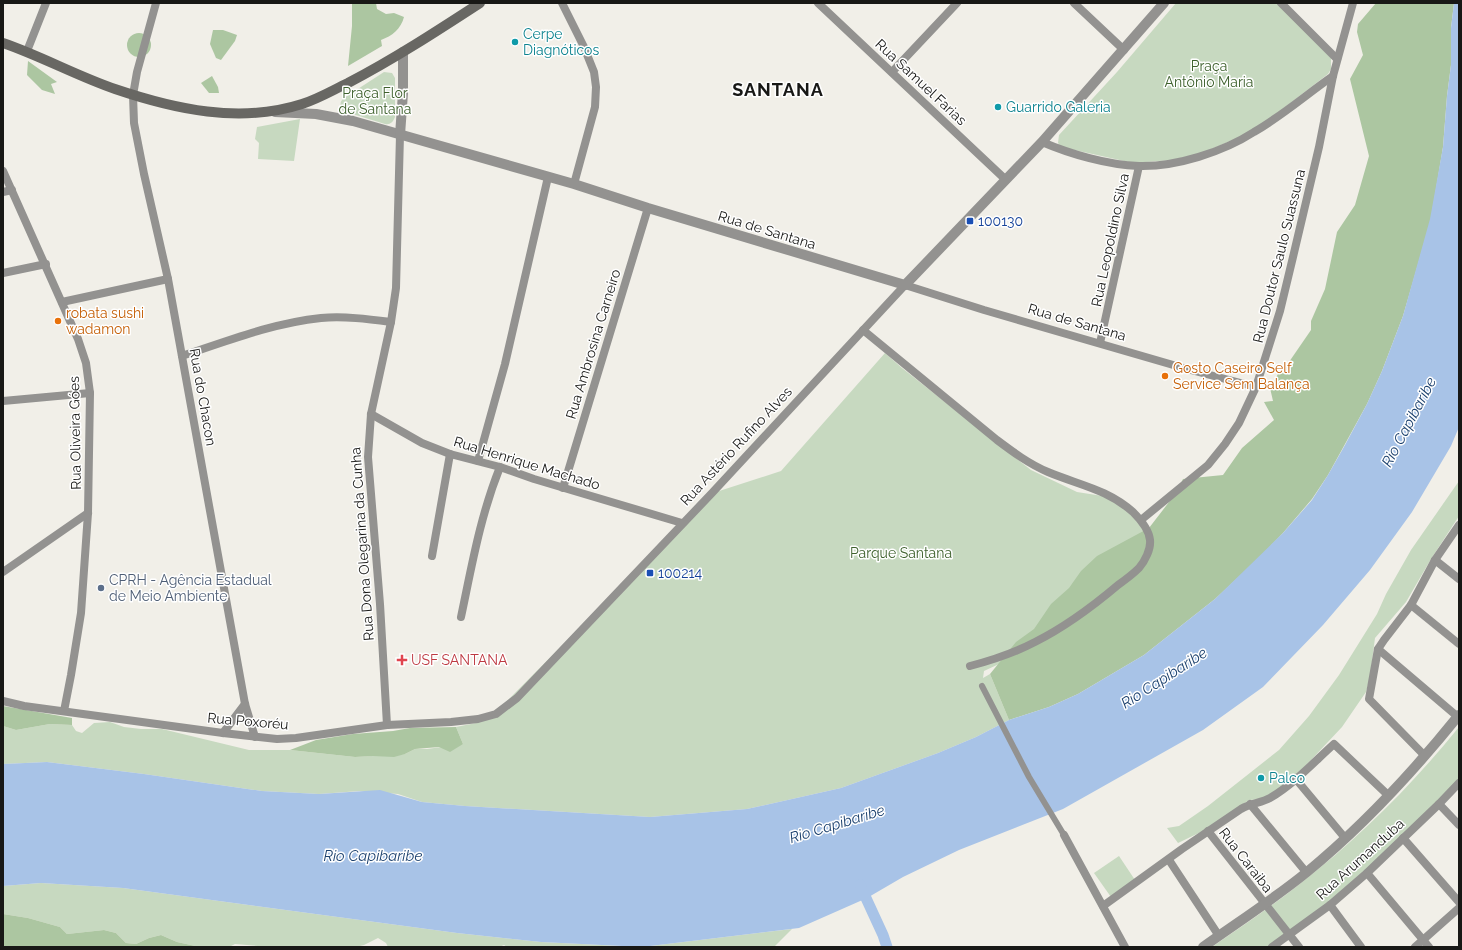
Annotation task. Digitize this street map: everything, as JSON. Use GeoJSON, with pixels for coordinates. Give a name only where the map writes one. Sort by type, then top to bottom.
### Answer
{"type":"FeatureCollection","features":[{"type":"Feature","properties":{"kind":"main road"},"geometry":{"type":"LineString","coordinates":[[3,43],[27,51],[106,86],[163,104],[219,113],[268,111],[301,104],[322,96],[403,52],[480,3]]}},
{"type":"Feature","properties":{"kind":"street"},"geometry":{"type":"LineString","coordinates":[[27,51],[46,3]]}},
{"type":"Feature","properties":{"kind":"street","name":"Rua do Chacon"},"geometry":{"type":"LineString","coordinates":[[156,3],[137,72],[133,95],[134,123],[147,189],[168,279],[245,704],[256,737]]}},
{"type":"Feature","properties":{"kind":"street"},"geometry":{"type":"LineString","coordinates":[[562,3],[584,47],[594,72],[596,87],[595,107],[574,184]]}},
{"type":"Feature","properties":{"kind":"street","name":"Rua Samuel Farias"},"geometry":{"type":"LineString","coordinates":[[818,3],[1006,180]]}},
{"type":"Feature","properties":{"kind":"street"},"geometry":{"type":"LineString","coordinates":[[892,72],[957,3]]}},
{"type":"Feature","properties":{"kind":"street"},"geometry":{"type":"LineString","coordinates":[[1074,3],[1124,50]]}},
{"type":"Feature","properties":{"kind":"street","name":"Rua Astério Rufino Alves"},"geometry":{"type":"LineString","coordinates":[[478,719],[496,714],[517,698],[712,493],[905,285],[1042,142],[1164,3]]}},
{"type":"Feature","properties":{"kind":"street"},"geometry":{"type":"LineString","coordinates":[[1281,3],[1337,59]]}},
{"type":"Feature","properties":{"kind":"street","name":"Rua Doutor Saulo Suassuna"},"geometry":{"type":"LineString","coordinates":[[1140,520],[1208,465],[1225,444],[1239,423],[1256,387],[1266,358],[1293,257],[1319,147],[1337,59],[1353,3]]}},
{"type":"Feature","properties":{"kind":"street","name":"Rua Dona Olegarina da Cunha"},"geometry":{"type":"LineString","coordinates":[[387,725],[380,604],[368,464],[371,414],[391,322],[396,288],[400,135],[403,93],[403,52]]}},
{"type":"Feature","properties":{"kind":"street"},"geometry":{"type":"LineString","coordinates":[[1042,142],[1080,156],[1139,166],[1163,164],[1187,159],[1234,143],[1255,132],[1333,76]]}},
{"type":"Feature","properties":{"kind":"street","name":"Rua de Santana"},"geometry":{"type":"LineString","coordinates":[[268,111],[316,114],[353,121],[574,184],[648,208],[984,310],[1187,369],[1256,387]]}},
{"type":"Feature","properties":{"kind":"street","name":"Rua Leopoldino Silva"},"geometry":{"type":"LineString","coordinates":[[1100,343],[1139,166]]}},
{"type":"Feature","properties":{"kind":"street","name":"Rua Oliveira Góes"},"geometry":{"type":"LineString","coordinates":[[3,171],[46,264],[86,363],[90,393],[88,513],[81,613],[64,711]]}},
{"type":"Feature","properties":{"kind":"street"},"geometry":{"type":"LineString","coordinates":[[478,461],[510,341],[548,177]]}},
{"type":"Feature","properties":{"kind":"street"},"geometry":{"type":"LineString","coordinates":[[3,192],[12,190]]}},
{"type":"Feature","properties":{"kind":"street","name":"Rua Ambrosina Carneiro"},"geometry":{"type":"LineString","coordinates":[[564,488],[648,208]]}},
{"type":"Feature","properties":{"kind":"street"},"geometry":{"type":"LineString","coordinates":[[3,273],[46,264]]}},
{"type":"Feature","properties":{"kind":"street"},"geometry":{"type":"LineString","coordinates":[[62,302],[168,279]]}},
{"type":"Feature","properties":{"kind":"street"},"geometry":{"type":"LineString","coordinates":[[182,356],[242,336],[284,325],[321,318],[391,322]]}},
{"type":"Feature","properties":{"kind":"street"},"geometry":{"type":"LineString","coordinates":[[863,330],[1017,455],[1049,472],[1104,493],[1133,512],[1148,532],[1150,540],[1145,559],[1138,568],[1096,604],[1055,632],[1035,643],[995,660],[970,666]]}},
{"type":"Feature","properties":{"kind":"street"},"geometry":{"type":"LineString","coordinates":[[3,401],[90,393]]}},
{"type":"Feature","properties":{"kind":"street","name":"Rua Henrique Machado"},"geometry":{"type":"LineString","coordinates":[[371,414],[422,443],[450,454],[500,467],[564,488],[682,523]]}},
{"type":"Feature","properties":{"kind":"street"},"geometry":{"type":"LineString","coordinates":[[432,556],[450,454]]}},
{"type":"Feature","properties":{"kind":"street"},"geometry":{"type":"LineString","coordinates":[[461,617],[480,526],[488,497],[500,467]]}},
{"type":"Feature","properties":{"kind":"street"},"geometry":{"type":"LineString","coordinates":[[3,572],[88,513]]}},
{"type":"Feature","properties":{"kind":"street"},"geometry":{"type":"LineString","coordinates":[[1424,755],[1369,699],[1378,649],[1411,605],[1435,560],[1459,525]]}},
{"type":"Feature","properties":{"kind":"street"},"geometry":{"type":"LineString","coordinates":[[1435,560],[1459,579]]}},
{"type":"Feature","properties":{"kind":"street"},"geometry":{"type":"LineString","coordinates":[[1411,605],[1459,644]]}},
{"type":"Feature","properties":{"kind":"street"},"geometry":{"type":"LineString","coordinates":[[1203,947],[1306,872],[1345,838],[1389,796],[1458,716],[1378,649]]}},
{"type":"Feature","properties":{"kind":"street"},"geometry":{"type":"LineString","coordinates":[[982,686],[1029,777],[1064,834],[1125,947]]}},
{"type":"Feature","properties":{"kind":"street","name":"Rua Poxoréu"},"geometry":{"type":"LineString","coordinates":[[3,702],[223,733],[277,739],[296,738],[387,725],[451,722],[478,719]]}},
{"type":"Feature","properties":{"kind":"street"},"geometry":{"type":"LineString","coordinates":[[223,733],[245,704]]}},
{"type":"Feature","properties":{"kind":"street"},"geometry":{"type":"LineString","coordinates":[[1103,906],[1208,831],[1250,804],[1270,798],[1334,744],[1389,796]]}},
{"type":"Feature","properties":{"kind":"street"},"geometry":{"type":"LineString","coordinates":[[1295,778],[1345,838]]}},
{"type":"Feature","properties":{"kind":"street","name":"Rua Arumanduba"},"geometry":{"type":"LineString","coordinates":[[1272,947],[1330,905],[1367,873],[1440,804],[1459,783]]}},
{"type":"Feature","properties":{"kind":"street"},"geometry":{"type":"LineString","coordinates":[[1250,804],[1306,872]]}},
{"type":"Feature","properties":{"kind":"street"},"geometry":{"type":"LineString","coordinates":[[1440,804],[1459,825]]}},
{"type":"Feature","properties":{"kind":"street","name":"Rua Caraiba"},"geometry":{"type":"LineString","coordinates":[[1208,831],[1299,947]]}},
{"type":"Feature","properties":{"kind":"street"},"geometry":{"type":"LineString","coordinates":[[1403,838],[1459,902]]}},
{"type":"Feature","properties":{"kind":"street"},"geometry":{"type":"LineString","coordinates":[[1168,860],[1219,936]]}},
{"type":"Feature","properties":{"kind":"street"},"geometry":{"type":"LineString","coordinates":[[1367,873],[1429,947]]}},
{"type":"Feature","properties":{"kind":"street"},"geometry":{"type":"LineString","coordinates":[[1330,905],[1361,947]]}},
{"type":"Feature","properties":{"kind":"street"},"geometry":{"type":"LineString","coordinates":[[1415,947],[1459,908]]}},
{"type":"Feature","properties":{"kind":"green space"},"geometry":{"type":"Polygon","coordinates":[[[352,3],[376,3],[377,9],[386,14],[394,13],[404,17],[396,32],[381,40],[382,46],[348,66],[352,26],[352,3]]]}},
{"type":"Feature","properties":{"kind":"green space","name":"Praça Antônio Maria"},"geometry":{"type":"Polygon","coordinates":[[[1176,3],[1278,3],[1331,58],[1331,69],[1328,74],[1249,133],[1202,153],[1172,160],[1133,163],[1061,147],[1058,143],[1059,135],[1117,72],[1176,3]]]}},
{"type":"Feature","properties":{"kind":"green space"},"geometry":{"type":"Polygon","coordinates":[[[1376,3],[1454,3],[1451,28],[1451,65],[1443,147],[1431,219],[1403,316],[1382,371],[1367,404],[1328,475],[1312,499],[1259,558],[1215,599],[1144,655],[1078,694],[1049,707],[1009,720],[990,674],[1016,642],[1034,629],[1051,604],[1069,588],[1081,571],[1097,556],[1149,528],[1176,493],[1183,479],[1223,475],[1242,448],[1274,420],[1264,402],[1273,401],[1270,388],[1278,374],[1289,362],[1311,330],[1311,321],[1325,289],[1337,232],[1355,205],[1369,156],[1350,79],[1363,55],[1357,32],[1358,24],[1376,3]]]}},
{"type":"Feature","properties":{"kind":"green space"},"geometry":{"type":"Polygon","coordinates":[[[213,30],[223,30],[237,35],[235,41],[221,60],[216,58],[210,44],[213,30]]]}},
{"type":"Feature","properties":{"kind":"green space"},"geometry":{"type":"Polygon","coordinates":[[[139,33],[147,37],[151,45],[147,53],[139,57],[131,53],[127,45],[131,37],[139,33]]]}},
{"type":"Feature","properties":{"kind":"green space"},"geometry":{"type":"Polygon","coordinates":[[[28,61],[57,82],[51,84],[55,94],[42,90],[27,75],[28,61]]]}},
{"type":"Feature","properties":{"kind":"green space","name":"Praça Flor de Santana"},"geometry":{"type":"Polygon","coordinates":[[[384,72],[392,73],[395,78],[395,117],[390,124],[385,124],[343,111],[340,104],[344,98],[384,72]]]}},
{"type":"Feature","properties":{"kind":"green space"},"geometry":{"type":"Polygon","coordinates":[[[212,76],[218,87],[219,93],[209,93],[201,83],[212,76]]]}},
{"type":"Feature","properties":{"kind":"green space"},"geometry":{"type":"Polygon","coordinates":[[[300,119],[294,161],[258,159],[259,143],[255,139],[257,127],[300,119]]]}},
{"type":"Feature","properties":{"kind":"green space","name":"Parque Santana"},"geometry":{"type":"Polygon","coordinates":[[[885,353],[1031,470],[1077,492],[1109,497],[1139,520],[1148,539],[999,664],[984,671],[983,678],[990,674],[1009,720],[976,737],[938,753],[841,788],[747,809],[650,817],[465,806],[422,802],[398,794],[360,791],[319,794],[262,791],[47,762],[3,764],[3,726],[16,730],[50,724],[72,725],[76,731],[82,733],[94,723],[110,722],[124,727],[162,729],[249,750],[290,750],[355,757],[405,754],[415,749],[427,749],[463,744],[456,727],[476,723],[498,710],[713,493],[781,471],[885,353]]]}},
{"type":"Feature","properties":{"kind":"green space"},"geometry":{"type":"Polygon","coordinates":[[[1459,481],[1459,516],[1431,559],[1406,602],[1375,638],[1370,677],[1366,692],[1342,727],[1295,777],[1265,799],[1249,800],[1203,831],[1178,843],[1167,828],[1179,826],[1208,806],[1279,750],[1309,716],[1339,675],[1377,614],[1386,594],[1411,550],[1459,481]]]}},
{"type":"Feature","properties":{"kind":"green space"},"geometry":{"type":"Polygon","coordinates":[[[3,706],[72,718],[72,725],[50,724],[16,730],[3,726],[3,706]]]}},
{"type":"Feature","properties":{"kind":"green space"},"geometry":{"type":"Polygon","coordinates":[[[456,727],[463,744],[450,752],[439,747],[415,749],[394,757],[355,757],[290,750],[316,740],[353,734],[393,731],[410,728],[456,727]]]}},
{"type":"Feature","properties":{"kind":"green space"},"geometry":{"type":"Polygon","coordinates":[[[1459,727],[1459,778],[1395,845],[1321,908],[1270,947],[1212,947],[1290,891],[1365,829],[1404,790],[1459,727]]]}},
{"type":"Feature","properties":{"kind":"green space"},"geometry":{"type":"Polygon","coordinates":[[[1119,856],[1135,880],[1111,897],[1094,873],[1119,856]]]}},
{"type":"Feature","properties":{"kind":"green space"},"geometry":{"type":"Polygon","coordinates":[[[41,883],[123,888],[457,933],[541,942],[642,947],[507,947],[504,945],[499,947],[388,947],[386,943],[378,938],[356,947],[259,947],[235,944],[229,947],[200,947],[177,942],[161,935],[149,938],[136,944],[126,943],[116,933],[104,930],[67,934],[60,927],[28,918],[3,914],[3,886],[41,883]]]}},
{"type":"Feature","properties":{"kind":"green space"},"geometry":{"type":"Polygon","coordinates":[[[3,914],[28,918],[60,927],[67,934],[104,930],[116,933],[126,943],[136,944],[149,938],[161,935],[177,942],[200,947],[3,947],[3,914]]]}},
{"type":"Feature","properties":{"kind":"green space"},"geometry":{"type":"Polygon","coordinates":[[[792,929],[774,947],[642,947],[792,929]]]}},
{"type":"Feature","properties":{"kind":"water","name":"Rio Capibaribe"},"geometry":{"type":"Polygon","coordinates":[[[1454,3],[1459,3],[1459,427],[1451,446],[1412,512],[1370,570],[1323,625],[1263,687],[1203,730],[1063,809],[959,850],[903,877],[867,898],[799,928],[642,947],[541,942],[457,933],[123,888],[41,883],[3,886],[3,764],[47,762],[262,791],[319,794],[380,790],[422,802],[465,806],[650,817],[747,809],[841,788],[938,753],[976,737],[1009,720],[1049,707],[1078,694],[1144,655],[1215,599],[1283,533],[1312,500],[1328,475],[1367,404],[1382,371],[1403,316],[1430,219],[1443,147],[1451,65],[1451,28],[1454,3]]]}},
{"type":"Feature","properties":{"kind":"waterway"},"geometry":{"type":"LineString","coordinates":[[860,885],[887,947]]}},
{"type":"Feature","properties":{"kind":"place","name":"Cerpe Diagnóticos"},"geometry":{"type":"Point","coordinates":[515,42]}},
{"type":"Feature","properties":{"kind":"place","name":"Guarrido Galeria"},"geometry":{"type":"Point","coordinates":[998,107]}},
{"type":"Feature","properties":{"kind":"place","name":"100130"},"geometry":{"type":"Point","coordinates":[970,221]}},
{"type":"Feature","properties":{"kind":"place","name":"robata sushi wadamon"},"geometry":{"type":"Point","coordinates":[58,321]}},
{"type":"Feature","properties":{"kind":"place","name":"Gosto Caseiro Self Service Sem Balança"},"geometry":{"type":"Point","coordinates":[1165,376]}},
{"type":"Feature","properties":{"kind":"place","name":"100214"},"geometry":{"type":"Point","coordinates":[650,573]}},
{"type":"Feature","properties":{"kind":"place","name":"CPRH - Agência Estadual de Meio Ambiente"},"geometry":{"type":"Point","coordinates":[101,588]}},
{"type":"Feature","properties":{"kind":"place","name":"USF SANTANA"},"geometry":{"type":"Point","coordinates":[402,660]}},
{"type":"Feature","properties":{"kind":"place","name":"Palco"},"geometry":{"type":"Point","coordinates":[1261,778]}},
{"type":"Feature","properties":{"kind":"district","name":"SANTANA"},"geometry":{"type":"Point","coordinates":[778,89]}}]}
